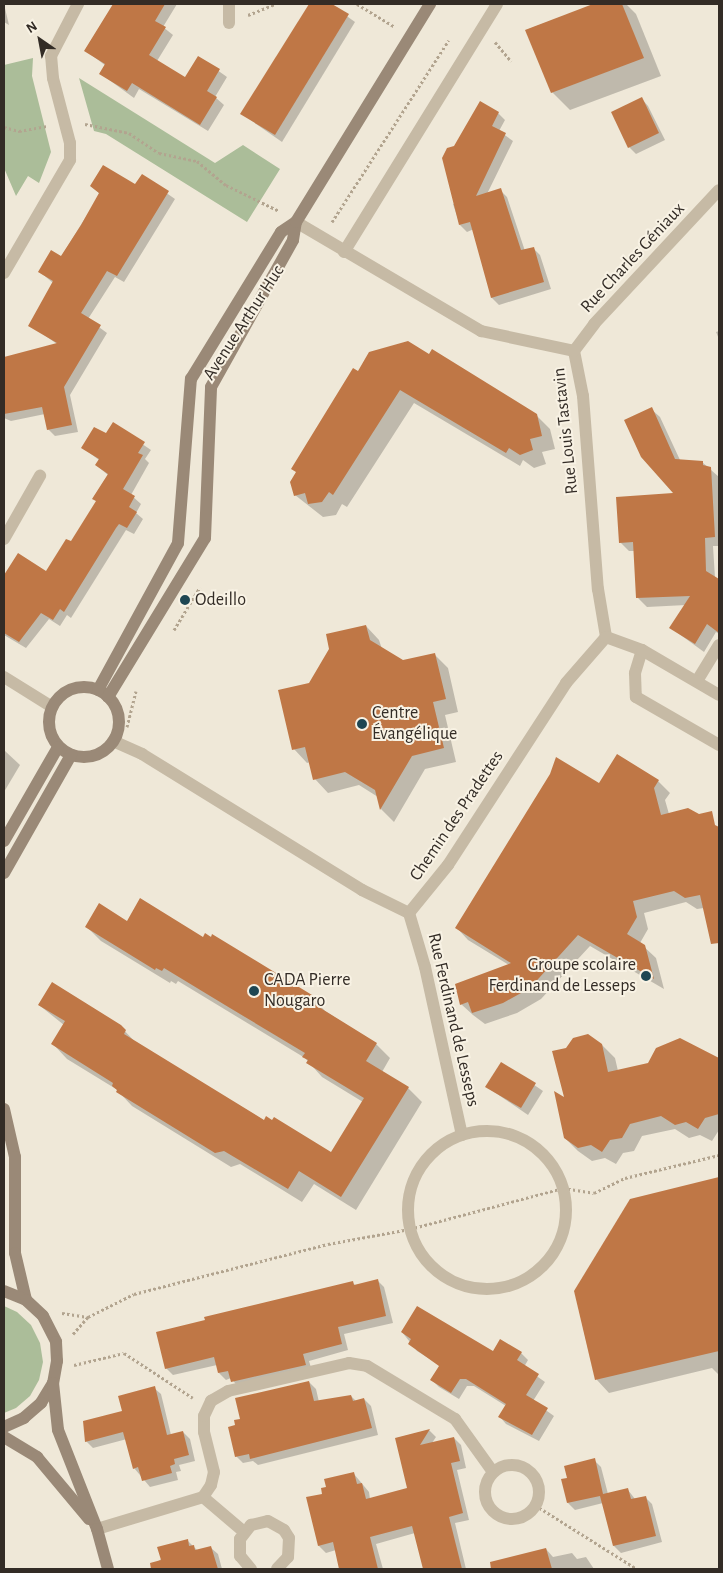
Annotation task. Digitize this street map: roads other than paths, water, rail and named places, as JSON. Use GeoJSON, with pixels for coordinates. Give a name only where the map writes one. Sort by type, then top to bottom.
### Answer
{"type":"FeatureCollection","features":[{"type":"Feature","properties":{"kind":"street"},"geometry":{"type":"LineString","coordinates":[[4,273],[70,160],[70,143],[52,78],[51,56],[78,4]]}},
{"type":"Feature","properties":{"kind":"street"},"geometry":{"type":"LineString","coordinates":[[229,4],[229,23]]}},
{"type":"Feature","properties":{"kind":"street","name":"Avenue Arthur Huc"},"geometry":{"type":"LineString","coordinates":[[103,693],[205,538],[211,388],[293,240],[296,222],[430,4]]}},
{"type":"Feature","properties":{"kind":"street"},"geometry":{"type":"LineString","coordinates":[[344,252],[498,4]]}},
{"type":"Feature","properties":{"kind":"street","name":"Rue Charles Géniaux"},"geometry":{"type":"LineString","coordinates":[[574,351],[594,324],[719,190]]}},
{"type":"Feature","properties":{"kind":"street","name":"Avenue Arthur Huc"},"geometry":{"type":"LineString","coordinates":[[103,693],[178,542],[191,379],[281,232],[296,222]]}},
{"type":"Feature","properties":{"kind":"street","name":"Rue Louis Tastavin"},"geometry":{"type":"LineString","coordinates":[[296,222],[344,252],[481,330],[574,351],[583,396],[598,589],[606,637]]}},
{"type":"Feature","properties":{"kind":"street"},"geometry":{"type":"LineString","coordinates":[[4,539],[40,476]]}},
{"type":"Feature","properties":{"kind":"street"},"geometry":{"type":"LineString","coordinates":[[606,637],[642,650],[719,695]]}},
{"type":"Feature","properties":{"kind":"street","name":"Chemin des Pradettes"},"geometry":{"type":"LineString","coordinates":[[409,913],[448,865],[566,683],[606,637]]}},
{"type":"Feature","properties":{"kind":"street"},"geometry":{"type":"LineString","coordinates":[[697,681],[719,645]]}},
{"type":"Feature","properties":{"kind":"street"},"geometry":{"type":"LineString","coordinates":[[642,650],[635,672],[636,697],[719,745]]}},
{"type":"Feature","properties":{"kind":"street"},"geometry":{"type":"LineString","coordinates":[[4,677],[52,707]]}},
{"type":"Feature","properties":{"kind":"street"},"geometry":{"type":"LineString","coordinates":[[72,690],[103,693],[114,704],[119,723],[113,741],[99,754],[90,757],[71,755],[58,747],[51,734],[49,721],[52,707],[72,690]]}},
{"type":"Feature","properties":{"kind":"street"},"geometry":{"type":"LineString","coordinates":[[113,741],[142,754],[362,890],[409,913]]}},
{"type":"Feature","properties":{"kind":"street"},"geometry":{"type":"LineString","coordinates":[[4,841],[58,747]]}},
{"type":"Feature","properties":{"kind":"street"},"geometry":{"type":"LineString","coordinates":[[4,873],[71,755]]}},
{"type":"Feature","properties":{"kind":"street","name":"Rue Ferdinand de Lesseps"},"geometry":{"type":"LineString","coordinates":[[409,913],[424,966],[462,1135]]}},
{"type":"Feature","properties":{"kind":"street"},"geometry":{"type":"LineString","coordinates":[[4,1109],[15,1157],[15,1253],[26,1300]]}},
{"type":"Feature","properties":{"kind":"street","name":"Rue Ferdinand de Lesseps"},"geometry":{"type":"LineString","coordinates":[[493,1131],[524,1140],[548,1160],[563,1188],[563,1229],[552,1253],[534,1272],[506,1286],[475,1288],[446,1277],[423,1257],[410,1228],[409,1197],[420,1167],[442,1144],[462,1135],[493,1131]]}},
{"type":"Feature","properties":{"kind":"street"},"geometry":{"type":"LineString","coordinates":[[4,1291],[26,1300],[37,1309],[56,1342],[56,1370],[53,1383],[58,1430],[97,1529],[108,1569]]}},
{"type":"Feature","properties":{"kind":"street"},"geometry":{"type":"LineString","coordinates":[[97,1529],[203,1497],[214,1472],[204,1432],[211,1401],[228,1391],[358,1362],[455,1419],[493,1472]]}},
{"type":"Feature","properties":{"kind":"street"},"geometry":{"type":"LineString","coordinates":[[4,1427],[33,1412],[53,1383]]}},
{"type":"Feature","properties":{"kind":"street"},"geometry":{"type":"LineString","coordinates":[[4,1436],[37,1457],[97,1529]]}},
{"type":"Feature","properties":{"kind":"street"},"geometry":{"type":"LineString","coordinates":[[514,1465],[532,1474],[539,1494],[535,1505],[529,1513],[509,1519],[491,1509],[484,1490],[493,1472],[514,1465]]}},
{"type":"Feature","properties":{"kind":"street"},"geometry":{"type":"LineString","coordinates":[[203,1497],[244,1531]]}},
{"type":"Feature","properties":{"kind":"street"},"geometry":{"type":"LineString","coordinates":[[251,1569],[240,1556],[238,1548],[244,1531],[251,1525],[268,1521],[284,1530],[290,1548],[284,1564],[277,1569]]}},
{"type":"Feature","properties":{"kind":"place","name":"Odeillo"},"geometry":{"type":"Point","coordinates":[185,600]}},
{"type":"Feature","properties":{"kind":"place","name":"Centre Évangélique"},"geometry":{"type":"Point","coordinates":[362,724]}},
{"type":"Feature","properties":{"kind":"place","name":"Groupe scolaire Ferdinand de Lesseps"},"geometry":{"type":"Point","coordinates":[646,976]}},
{"type":"Feature","properties":{"kind":"place","name":"CADA Pierre Nougaro"},"geometry":{"type":"Point","coordinates":[254,991]}}]}
